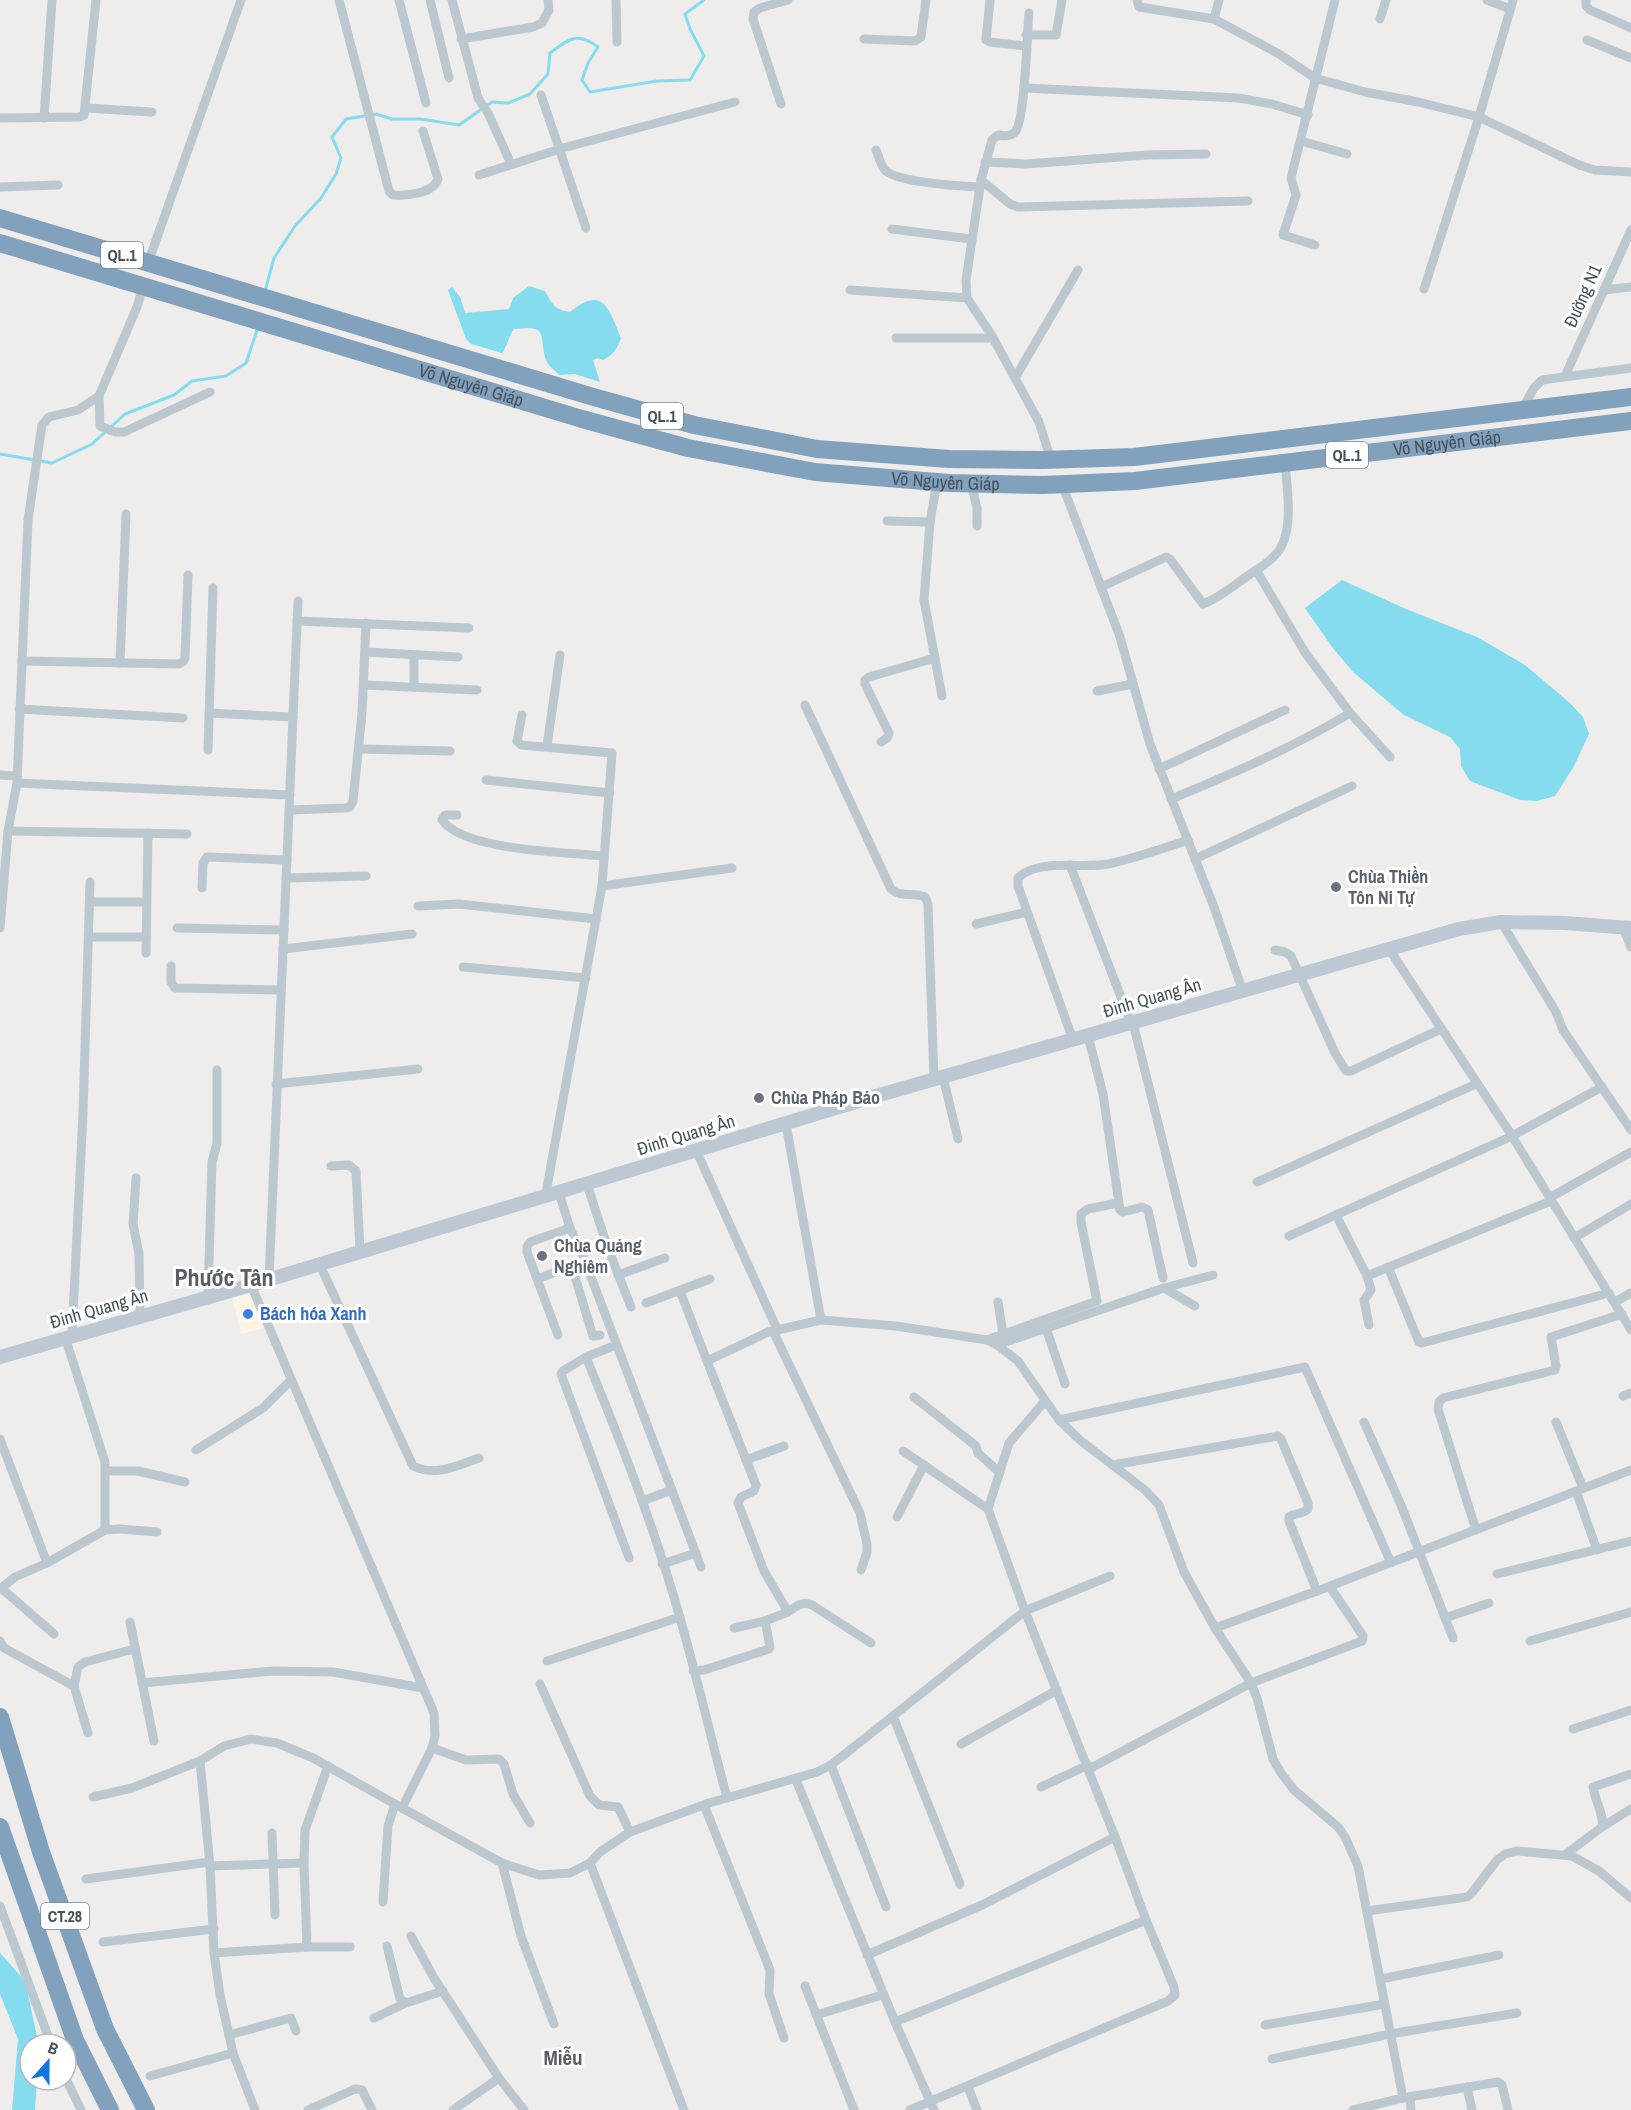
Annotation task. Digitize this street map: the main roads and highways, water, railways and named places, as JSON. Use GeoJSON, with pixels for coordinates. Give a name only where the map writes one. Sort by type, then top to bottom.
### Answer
{"type":"FeatureCollection","features":[{"type":"Feature","properties":{"kind":"highway","name":"Võ Nguyên Giáp"},"geometry":{"type":"LineString","coordinates":[[0,218],[590,396],[694,425],[818,448],[949,459],[1051,460],[1134,457],[1631,397]]}},
{"type":"Feature","properties":{"kind":"highway","name":"Võ Nguyên Giáp"},"geometry":{"type":"LineString","coordinates":[[0,243],[582,419],[688,448],[815,472],[971,483],[1062,484],[1135,481],[1631,421]]}},
{"type":"Feature","properties":{"kind":"highway","name":"CT.28"},"geometry":{"type":"LineString","coordinates":[[0,1717],[41,1852],[105,2029],[146,2110]]}},
{"type":"Feature","properties":{"kind":"highway","name":"CT.28"},"geometry":{"type":"LineString","coordinates":[[0,1827],[10,1861],[75,2040],[110,2110]]}},
{"type":"Feature","properties":{"kind":"water"},"geometry":{"type":"Polygon","coordinates":[[[529,286],[545,291],[554,306],[561,310],[570,312],[591,300],[604,304],[609,310],[621,338],[609,356],[603,360],[598,358],[593,360],[600,382],[575,374],[559,375],[547,362],[541,334],[538,330],[514,329],[502,353],[471,344],[466,339],[448,290],[452,287],[460,297],[465,313],[509,309],[513,298],[529,286]]]}},
{"type":"Feature","properties":{"kind":"water"},"geometry":{"type":"Polygon","coordinates":[[[1342,580],[1406,609],[1477,637],[1525,665],[1570,703],[1583,717],[1589,734],[1573,768],[1555,796],[1537,801],[1520,800],[1470,781],[1461,766],[1460,749],[1450,737],[1404,715],[1353,672],[1305,608],[1342,580]]]}},
{"type":"Feature","properties":{"kind":"water"},"geometry":{"type":"Polygon","coordinates":[[[0,1953],[25,1981],[36,2032],[18,2032],[18,2039],[0,1994],[0,1953]]]}},
{"type":"Feature","properties":{"kind":"water"},"geometry":{"type":"Polygon","coordinates":[[[18,2039],[18,2092],[36,2092],[35,2110],[12,2110],[18,2039]]]}},
{"type":"Feature","properties":{"kind":"waterway"},"geometry":{"type":"LineString","coordinates":[[265,291],[274,258],[295,226],[321,198],[336,174],[341,158],[332,137],[346,119],[376,114],[392,119],[420,119],[459,125],[492,102],[508,103],[530,94],[548,74],[550,53],[568,41],[579,38],[598,47],[588,63],[582,80],[590,92],[657,81],[690,80],[704,56],[685,14],[704,0]]}},
{"type":"Feature","properties":{"kind":"waterway"},"geometry":{"type":"LineString","coordinates":[[0,454],[52,463],[92,444],[125,414],[174,395],[192,381],[226,376],[246,363],[258,327]]}},
{"type":"Feature","properties":{"kind":"place","name":"Chùa Thiền Tôn Ni Tự"},"geometry":{"type":"Point","coordinates":[1336,887]}},
{"type":"Feature","properties":{"kind":"place","name":"Chùa Pháp Bảo"},"geometry":{"type":"Point","coordinates":[759,1098]}},
{"type":"Feature","properties":{"kind":"place","name":"Chùa Quảng Nghiêm"},"geometry":{"type":"Point","coordinates":[542,1256]}},
{"type":"Feature","properties":{"kind":"place","name":"Bách hóa Xanh"},"geometry":{"type":"Point","coordinates":[248,1314]}},
{"type":"Feature","properties":{"kind":"district","name":"Phước Tân"},"geometry":{"type":"Point","coordinates":[224,1278]}},
{"type":"Feature","properties":{"kind":"district","name":"Miễu"},"geometry":{"type":"Point","coordinates":[563,2058]}}]}
